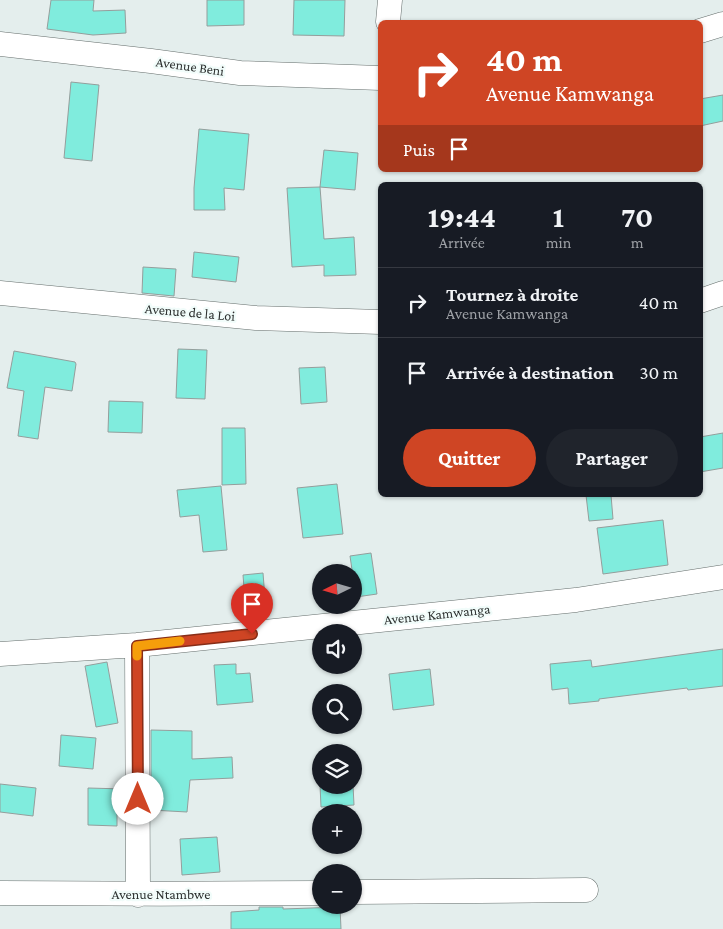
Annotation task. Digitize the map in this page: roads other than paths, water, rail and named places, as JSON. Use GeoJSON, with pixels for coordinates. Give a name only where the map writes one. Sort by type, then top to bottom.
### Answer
{"type":"FeatureCollection","features":[{"type":"Feature","properties":{"kind":"street"},"geometry":{"type":"LineString","coordinates":[[388,20],[390,0]]}},
{"type":"Feature","properties":{"kind":"street"},"geometry":{"type":"LineString","coordinates":[[703,30],[723,24]]}},
{"type":"Feature","properties":{"kind":"street","name":"Avenue Beni"},"geometry":{"type":"LineString","coordinates":[[0,44],[240,72],[378,78]]}},
{"type":"Feature","properties":{"kind":"street","name":"Avenue de la Loi"},"geometry":{"type":"LineString","coordinates":[[0,293],[256,318],[378,322]]}},
{"type":"Feature","properties":{"kind":"street"},"geometry":{"type":"LineString","coordinates":[[703,300],[723,293]]}},
{"type":"Feature","properties":{"kind":"street","name":"Avenue Kamwanga"},"geometry":{"type":"LineString","coordinates":[[0,654],[137,646],[576,600],[723,577]]}},
{"type":"Feature","properties":{"kind":"street"},"geometry":{"type":"LineString","coordinates":[[137,646],[138,895]]}},
{"type":"Feature","properties":{"kind":"street"},"geometry":{"type":"LineString","coordinates":[[362,892],[586,890]]}},
{"type":"Feature","properties":{"kind":"street","name":"Avenue Ntambwe"},"geometry":{"type":"LineString","coordinates":[[0,893],[85,892],[138,895],[312,893]]}}]}
